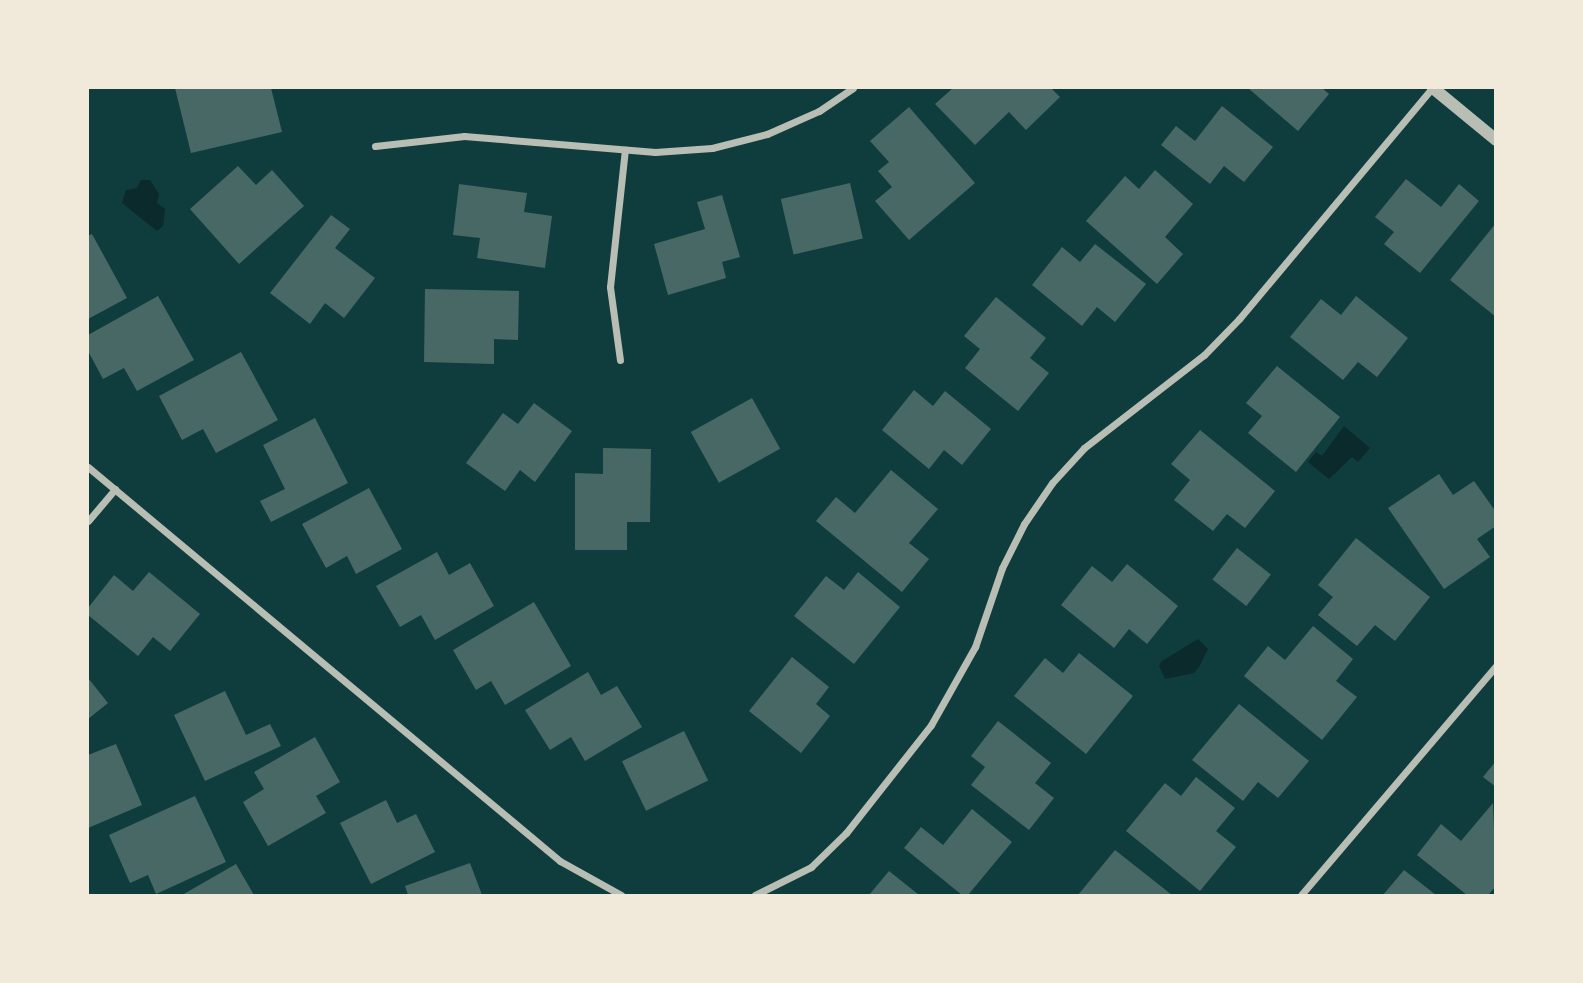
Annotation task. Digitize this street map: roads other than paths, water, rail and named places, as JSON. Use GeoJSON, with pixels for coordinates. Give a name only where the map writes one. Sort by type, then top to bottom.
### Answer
{"type":"FeatureCollection","features":[{"type":"Feature","properties":{"kind":"street"},"geometry":{"type":"LineString","coordinates":[[375,146],[464,136],[625,150],[712,148],[767,134],[819,111],[853,88]]}},
{"type":"Feature","properties":{"kind":"street"},"geometry":{"type":"LineString","coordinates":[[755,895],[790,881],[829,850],[931,725],[975,647],[1002,568],[1024,524],[1052,483],[1084,448],[1204,355],[1239,319],[1432,88],[1496,139]]}},
{"type":"Feature","properties":{"kind":"street"},"geometry":{"type":"LineString","coordinates":[[620,360],[610,287],[625,150]]}},
{"type":"Feature","properties":{"kind":"street"},"geometry":{"type":"LineString","coordinates":[[88,467],[560,861],[621,895]]}},
{"type":"Feature","properties":{"kind":"street"},"geometry":{"type":"LineString","coordinates":[[88,521],[115,489]]}},
{"type":"Feature","properties":{"kind":"street"},"geometry":{"type":"LineString","coordinates":[[1301,895],[1496,666]]}},
{"type":"Feature","properties":{"kind":"water"},"geometry":{"type":"Polygon","coordinates":[[[141,180],[150,180],[159,194],[157,203],[165,209],[163,226],[157,231],[122,203],[126,190],[137,188],[141,180]]]}},
{"type":"Feature","properties":{"kind":"water"},"geometry":{"type":"Polygon","coordinates":[[[1344,426],[1370,448],[1358,462],[1352,457],[1329,479],[1308,462],[1316,452],[1322,456],[1344,426]]]}},
{"type":"Feature","properties":{"kind":"water"},"geometry":{"type":"Polygon","coordinates":[[[1198,639],[1208,649],[1199,667],[1194,673],[1165,679],[1159,666],[1162,661],[1198,639]]]}}]}
